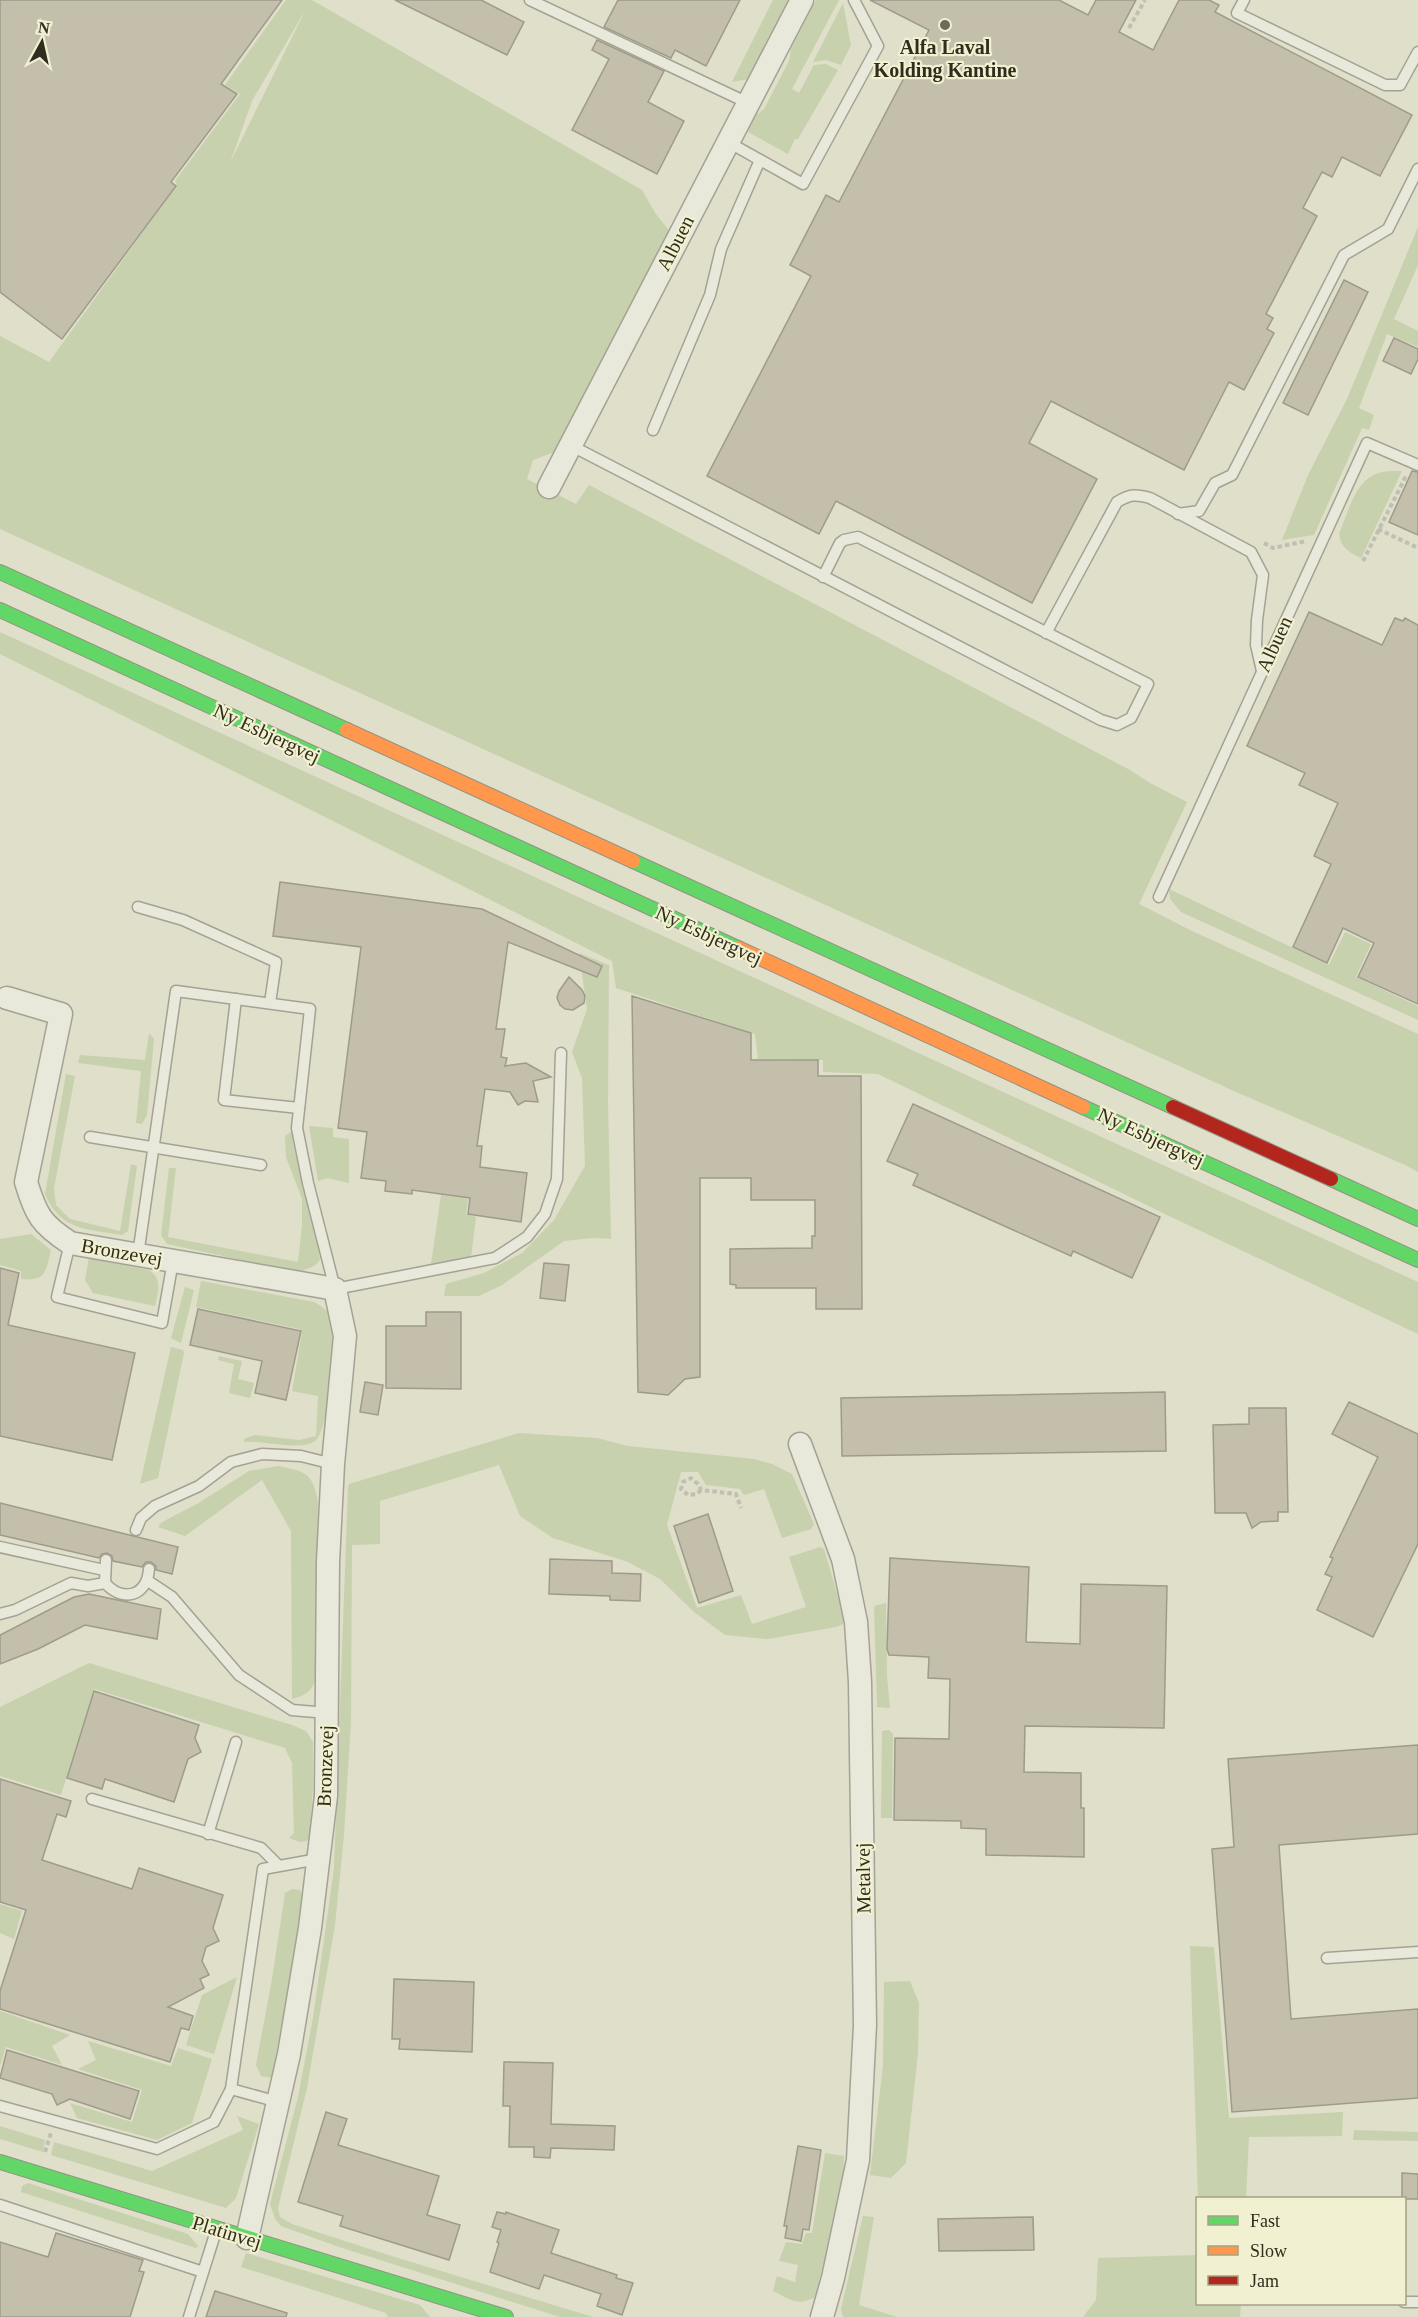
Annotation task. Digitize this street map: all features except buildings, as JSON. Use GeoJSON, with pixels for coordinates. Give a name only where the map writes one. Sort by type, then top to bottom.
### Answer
{"type":"FeatureCollection","features":[{"type":"Feature","properties":{"kind":"street","name":"Albuen"},"geometry":{"type":"LineString","coordinates":[[549,487],[802,0]]}},
{"type":"Feature","properties":{"kind":"street","name":"Ny Esbjergvej"},"geometry":{"type":"LineString","coordinates":[[0,572],[1418,1219]]}},
{"type":"Feature","properties":{"kind":"street","name":"Ny Esbjergvej"},"geometry":{"type":"LineString","coordinates":[[0,610],[1418,1260]]}},
{"type":"Feature","properties":{"kind":"street","name":"Bronzevej"},"geometry":{"type":"LineString","coordinates":[[7,998],[61,1014],[26,1182],[33,1207],[48,1229],[70,1243],[335,1289],[345,1336],[333,1464],[328,1562],[326,1796],[310,1928],[289,2054],[247,2238]]}},
{"type":"Feature","properties":{"kind":"street","name":"Metalvej"},"geometry":{"type":"LineString","coordinates":[[800,1444],[843,1559],[856,1622],[860,1682],[865,2025],[858,2160],[833,2278],[822,2317]]}},
{"type":"Feature","properties":{"kind":"street","name":"Platinvej"},"geometry":{"type":"LineString","coordinates":[[1,2165],[247,2238],[452,2309],[506,2317]]}},
{"type":"Feature","properties":{"kind":"lane"},"geometry":{"type":"LineString","coordinates":[[530,0],[748,103]]}},
{"type":"Feature","properties":{"kind":"lane"},"geometry":{"type":"LineString","coordinates":[[728,142],[803,184],[878,46],[855,0]]}},
{"type":"Feature","properties":{"kind":"lane"},"geometry":{"type":"LineString","coordinates":[[1244,0],[1237,13],[1385,85],[1400,85],[1418,52]]}},
{"type":"Feature","properties":{"kind":"lane"},"geometry":{"type":"LineString","coordinates":[[653,430],[710,295],[721,249],[760,160]]}},
{"type":"Feature","properties":{"kind":"lane"},"geometry":{"type":"LineString","coordinates":[[1178,514],[1199,511],[1215,483],[1232,475],[1344,255],[1388,229],[1418,169]]}},
{"type":"Feature","properties":{"kind":"lane","name":"Albuen"},"geometry":{"type":"LineString","coordinates":[[1159,897],[1367,443],[1415,464]]}},
{"type":"Feature","properties":{"kind":"lane"},"geometry":{"type":"LineString","coordinates":[[570,445],[823,577],[1101,720],[1117,725],[1131,718],[1148,684],[858,537],[840,543],[823,577]]}},
{"type":"Feature","properties":{"kind":"lane"},"geometry":{"type":"LineString","coordinates":[[1046,633],[1117,502],[1126,496],[1136,494],[1150,498],[1251,552],[1263,575],[1256,645],[1262,671]]}},
{"type":"Feature","properties":{"kind":"lane"},"geometry":{"type":"LineString","coordinates":[[138,907],[183,920],[276,962],[270,1004],[176,991],[138,1255]]}},
{"type":"Feature","properties":{"kind":"lane"},"geometry":{"type":"LineString","coordinates":[[236,999],[224,1100],[299,1108]]}},
{"type":"Feature","properties":{"kind":"lane","name":"Bronzevej"},"geometry":{"type":"LineString","coordinates":[[270,1004],[310,1009],[297,1128],[304,1167],[335,1289]]}},
{"type":"Feature","properties":{"kind":"lane"},"geometry":{"type":"LineString","coordinates":[[335,1289],[495,1258],[527,1237],[545,1214],[556,1179],[561,1053]]}},
{"type":"Feature","properties":{"kind":"lane"},"geometry":{"type":"LineString","coordinates":[[90,1137],[261,1166]]}},
{"type":"Feature","properties":{"kind":"lane"},"geometry":{"type":"LineString","coordinates":[[70,1243],[57,1297],[162,1323],[173,1261]]}},
{"type":"Feature","properties":{"kind":"lane"},"geometry":{"type":"LineString","coordinates":[[136,1530],[141,1518],[155,1506],[199,1486],[231,1462],[262,1454],[302,1456],[333,1464]]}},
{"type":"Feature","properties":{"kind":"lane"},"geometry":{"type":"LineString","coordinates":[[0,1547],[105,1565],[105,1583],[112,1590],[129,1595],[141,1590],[148,1581],[149,1569]]}},
{"type":"Feature","properties":{"kind":"lane"},"geometry":{"type":"LineString","coordinates":[[148,1581],[172,1597],[239,1675],[292,1710],[327,1713]]}},
{"type":"Feature","properties":{"kind":"lane"},"geometry":{"type":"LineString","coordinates":[[0,1614],[15,1610],[71,1583],[88,1586],[105,1583]]}},
{"type":"Feature","properties":{"kind":"lane"},"geometry":{"type":"LineString","coordinates":[[208,1834],[236,1742]]}},
{"type":"Feature","properties":{"kind":"lane"},"geometry":{"type":"LineString","coordinates":[[92,1799],[261,1848],[279,1866]]}},
{"type":"Feature","properties":{"kind":"lane"},"geometry":{"type":"LineString","coordinates":[[0,2106],[157,2149],[214,2122],[231,2089],[263,1869],[318,1859]]}},
{"type":"Feature","properties":{"kind":"lane"},"geometry":{"type":"LineString","coordinates":[[1327,1958],[1418,1952]]}},
{"type":"Feature","properties":{"kind":"lane"},"geometry":{"type":"LineString","coordinates":[[231,2089],[278,2102]]}},
{"type":"Feature","properties":{"kind":"lane"},"geometry":{"type":"LineString","coordinates":[[0,2205],[203,2272]]}},
{"type":"Feature","properties":{"kind":"lane"},"geometry":{"type":"LineString","coordinates":[[189,2317],[216,2229]]}},
{"type":"Feature","properties":{"kind":"path"},"geometry":{"type":"LineString","coordinates":[[1129,28],[1145,0]]}},
{"type":"Feature","properties":{"kind":"path"},"geometry":{"type":"LineString","coordinates":[[1364,561],[1378,529],[1415,464]]}},
{"type":"Feature","properties":{"kind":"path"},"geometry":{"type":"LineString","coordinates":[[1378,529],[1418,548]]}},
{"type":"Feature","properties":{"kind":"path"},"geometry":{"type":"LineString","coordinates":[[1262,542],[1273,548],[1324,537]]}},
{"type":"Feature","properties":{"kind":"path"},"geometry":{"type":"LineString","coordinates":[[701,1490],[691,1478],[683,1482],[681,1489],[688,1495],[697,1494],[701,1490],[736,1494],[741,1508]]}},
{"type":"Feature","properties":{"kind":"green space"},"geometry":{"type":"Polygon","coordinates":[[[286,0],[312,0],[642,190],[656,214],[671,233],[557,451],[533,460],[527,479],[576,504],[589,485],[1187,802],[1139,904],[1192,931],[1418,1034],[1418,1172],[1234,1091],[0,529],[0,336],[49,362],[177,185],[175,181],[240,94],[225,85],[286,0]],[[305,11],[252,101],[230,163],[305,11]]]}},
{"type":"Feature","properties":{"kind":"green space"},"geometry":{"type":"Polygon","coordinates":[[[773,0],[791,0],[750,79],[732,82],[773,0]]]}},
{"type":"Feature","properties":{"kind":"green space"},"geometry":{"type":"Polygon","coordinates":[[[816,0],[839,0],[792,89],[799,93],[814,65],[826,64],[838,70],[788,154],[748,132],[754,117],[764,109],[789,61],[791,49],[816,0]]]}},
{"type":"Feature","properties":{"kind":"green space"},"geometry":{"type":"Polygon","coordinates":[[[843,3],[851,45],[841,65],[826,60],[813,62],[843,3]]]}},
{"type":"Feature","properties":{"kind":"green space"},"geometry":{"type":"Polygon","coordinates":[[[1418,227],[1418,265],[1394,319],[1418,331],[1418,347],[1387,334],[1359,408],[1374,415],[1369,430],[1362,428],[1314,535],[1282,540],[1308,475],[1347,399],[1418,227]]]}},
{"type":"Feature","properties":{"kind":"green space"},"geometry":{"type":"Polygon","coordinates":[[[1402,471],[1361,558],[1353,554],[1346,549],[1339,534],[1359,488],[1378,473],[1402,471]]]}},
{"type":"Feature","properties":{"kind":"green space"},"geometry":{"type":"Polygon","coordinates":[[[0,632],[1418,1282],[1418,1334],[878,1074],[823,1072],[823,1060],[758,1059],[755,1034],[616,988],[612,961],[0,654],[0,632]]]}},
{"type":"Feature","properties":{"kind":"green space"},"geometry":{"type":"Polygon","coordinates":[[[1169,889],[1329,965],[1345,932],[1371,944],[1356,977],[1418,1006],[1418,1020],[1181,912],[1170,899],[1169,889]]]}},
{"type":"Feature","properties":{"kind":"green space"},"geometry":{"type":"Polygon","coordinates":[[[579,953],[609,965],[608,1101],[611,1239],[564,1241],[502,1285],[479,1296],[444,1296],[446,1284],[484,1273],[522,1253],[554,1220],[585,1166],[582,1078],[572,1052],[587,1009],[579,953]]]}},
{"type":"Feature","properties":{"kind":"green space"},"geometry":{"type":"Polygon","coordinates":[[[149,1033],[154,1039],[147,1115],[142,1124],[136,1123],[141,1071],[78,1063],[80,1055],[145,1060],[149,1033]]]}},
{"type":"Feature","properties":{"kind":"green space"},"geometry":{"type":"Polygon","coordinates":[[[66,1074],[75,1076],[54,1188],[56,1205],[70,1219],[120,1231],[131,1164],[137,1166],[128,1231],[122,1235],[86,1229],[67,1222],[51,1206],[45,1194],[66,1074]]]}},
{"type":"Feature","properties":{"kind":"green space"},"geometry":{"type":"Polygon","coordinates":[[[309,1126],[333,1128],[333,1137],[349,1139],[349,1183],[327,1178],[318,1181],[309,1126]]]}},
{"type":"Feature","properties":{"kind":"green space"},"geometry":{"type":"Polygon","coordinates":[[[297,1128],[293,1143],[320,1260],[314,1266],[302,1271],[282,1269],[167,1244],[161,1235],[169,1168],[176,1168],[168,1237],[298,1262],[302,1199],[286,1157],[285,1136],[297,1128]]]}},
{"type":"Feature","properties":{"kind":"green space"},"geometry":{"type":"Polygon","coordinates":[[[441,1195],[468,1199],[466,1214],[476,1217],[471,1257],[456,1262],[431,1264],[441,1195]]]}},
{"type":"Feature","properties":{"kind":"green space"},"geometry":{"type":"Polygon","coordinates":[[[31,1234],[51,1250],[48,1264],[44,1274],[40,1277],[21,1279],[21,1271],[0,1265],[0,1239],[31,1234]]]}},
{"type":"Feature","properties":{"kind":"green space"},"geometry":{"type":"Polygon","coordinates":[[[89,1258],[149,1270],[158,1282],[155,1306],[93,1293],[85,1280],[89,1258]]]}},
{"type":"Feature","properties":{"kind":"green space"},"geometry":{"type":"Polygon","coordinates":[[[201,1281],[314,1302],[327,1312],[332,1327],[332,1360],[325,1418],[316,1440],[303,1445],[244,1442],[244,1439],[255,1435],[299,1440],[316,1436],[318,1396],[292,1391],[302,1332],[299,1329],[196,1307],[201,1281]]]}},
{"type":"Feature","properties":{"kind":"green space"},"geometry":{"type":"Polygon","coordinates":[[[185,1287],[194,1290],[181,1343],[171,1338],[185,1287]]]}},
{"type":"Feature","properties":{"kind":"green space"},"geometry":{"type":"Polygon","coordinates":[[[171,1347],[183,1350],[184,1353],[158,1478],[140,1484],[171,1347]]]}},
{"type":"Feature","properties":{"kind":"green space"},"geometry":{"type":"Polygon","coordinates":[[[219,1356],[242,1361],[238,1379],[254,1383],[250,1398],[229,1393],[234,1364],[218,1360],[219,1356]]]}},
{"type":"Feature","properties":{"kind":"green space"},"geometry":{"type":"Polygon","coordinates":[[[519,1433],[597,1438],[628,1446],[754,1459],[772,1464],[792,1474],[814,1524],[811,1529],[782,1538],[764,1489],[744,1495],[740,1489],[706,1485],[698,1472],[681,1472],[667,1525],[697,1608],[741,1595],[752,1624],[806,1607],[789,1557],[820,1547],[824,1549],[843,1614],[843,1624],[836,1627],[768,1639],[725,1635],[694,1612],[660,1579],[628,1562],[553,1538],[520,1516],[499,1465],[380,1501],[380,1544],[352,1545],[351,1721],[344,1835],[335,1925],[307,2088],[278,2208],[280,2217],[292,2224],[398,2258],[593,2317],[560,2317],[339,2247],[281,2226],[275,2219],[270,2204],[298,2097],[313,2018],[334,1868],[349,1484],[519,1433]]]}},
{"type":"Feature","properties":{"kind":"green space"},"geometry":{"type":"Polygon","coordinates":[[[278,1466],[307,1475],[314,1485],[318,1503],[315,1681],[306,1693],[292,1699],[291,1531],[262,1480],[185,1536],[158,1527],[162,1522],[197,1504],[249,1471],[278,1466]]]}},
{"type":"Feature","properties":{"kind":"green space"},"geometry":{"type":"Polygon","coordinates":[[[886,1603],[890,1708],[877,1707],[874,1606],[886,1603]]]}},
{"type":"Feature","properties":{"kind":"green space"},"geometry":{"type":"Polygon","coordinates":[[[89,1663],[306,1731],[313,1742],[310,1837],[307,1841],[300,1842],[289,1838],[294,1833],[292,1763],[285,1748],[94,1689],[61,1795],[0,1776],[0,1707],[89,1663]]]}},
{"type":"Feature","properties":{"kind":"green space"},"geometry":{"type":"Polygon","coordinates":[[[889,1730],[893,1734],[892,1818],[881,1818],[882,1731],[889,1730]]]}},
{"type":"Feature","properties":{"kind":"green space"},"geometry":{"type":"Polygon","coordinates":[[[292,1889],[300,1890],[304,1898],[272,2078],[261,2076],[256,2065],[285,1893],[292,1889]]]}},
{"type":"Feature","properties":{"kind":"green space"},"geometry":{"type":"Polygon","coordinates":[[[0,1904],[22,1911],[14,1939],[0,1933],[0,1904]]]}},
{"type":"Feature","properties":{"kind":"green space"},"geometry":{"type":"Polygon","coordinates":[[[1190,1946],[1214,1947],[1229,2118],[1343,2112],[1342,2136],[1249,2137],[1246,2197],[1198,2197],[1190,1946]]]}},
{"type":"Feature","properties":{"kind":"green space"},"geometry":{"type":"Polygon","coordinates":[[[237,1977],[214,2054],[186,2045],[202,1995],[237,1977]]]}},
{"type":"Feature","properties":{"kind":"green space"},"geometry":{"type":"Polygon","coordinates":[[[910,1981],[919,2003],[918,2053],[906,2163],[891,2178],[870,2175],[883,2066],[884,1982],[910,1981]]]}},
{"type":"Feature","properties":{"kind":"green space"},"geometry":{"type":"Polygon","coordinates":[[[0,2011],[70,2035],[52,2046],[62,2065],[6,2047],[0,2066],[0,2011]]]}},
{"type":"Feature","properties":{"kind":"green space"},"geometry":{"type":"Polygon","coordinates":[[[88,2041],[171,2066],[178,2048],[212,2059],[192,2123],[157,2140],[77,2118],[70,2103],[132,2122],[142,2090],[78,2069],[96,2060],[88,2041]]]}},
{"type":"Feature","properties":{"kind":"green space"},"geometry":{"type":"Polygon","coordinates":[[[237,2116],[259,2124],[236,2198],[226,2208],[51,2155],[54,2142],[152,2171],[243,2130],[237,2116]]]}},
{"type":"Feature","properties":{"kind":"green space"},"geometry":{"type":"Polygon","coordinates":[[[0,2126],[45,2140],[43,2152],[0,2139],[0,2126]]]}},
{"type":"Feature","properties":{"kind":"green space"},"geometry":{"type":"Polygon","coordinates":[[[1354,2130],[1418,2132],[1418,2141],[1353,2140],[1354,2130]]]}},
{"type":"Feature","properties":{"kind":"green space"},"geometry":{"type":"Polygon","coordinates":[[[825,2153],[844,2156],[843,2185],[815,2297],[798,2302],[773,2291],[777,2276],[795,2282],[798,2265],[779,2261],[786,2242],[802,2244],[806,2233],[812,2233],[825,2153]]]}},
{"type":"Feature","properties":{"kind":"green space"},"geometry":{"type":"Polygon","coordinates":[[[28,2183],[188,2234],[198,2246],[196,2248],[21,2192],[22,2186],[28,2183]]]}},
{"type":"Feature","properties":{"kind":"green space"},"geometry":{"type":"Polygon","coordinates":[[[863,2216],[874,2217],[859,2305],[897,2317],[843,2317],[841,2309],[863,2216]]]}},
{"type":"Feature","properties":{"kind":"green space"},"geometry":{"type":"Polygon","coordinates":[[[246,2253],[420,2305],[430,2317],[388,2317],[386,2313],[241,2267],[246,2253]]]}},
{"type":"Feature","properties":{"kind":"green space"},"geometry":{"type":"Polygon","coordinates":[[[1196,2255],[1196,2305],[1241,2305],[1240,2317],[1083,2317],[1096,2300],[1098,2258],[1196,2255]]]}},
{"type":"Feature","properties":{"kind":"traffic: fast"},"geometry":{"type":"LineString","coordinates":[[0,572],[347,730]]}},
{"type":"Feature","properties":{"kind":"traffic: fast"},"geometry":{"type":"LineString","coordinates":[[0,610],[738,948]]}},
{"type":"Feature","properties":{"kind":"traffic: fast"},"geometry":{"type":"LineString","coordinates":[[633,861],[1173,1107]]}},
{"type":"Feature","properties":{"kind":"traffic: fast"},"geometry":{"type":"LineString","coordinates":[[1083,1107],[1418,1260]]}},
{"type":"Feature","properties":{"kind":"traffic: fast"},"geometry":{"type":"LineString","coordinates":[[1331,1179],[1418,1219]]}},
{"type":"Feature","properties":{"kind":"traffic: fast"},"geometry":{"type":"LineString","coordinates":[[0,2162],[506,2317]]}},
{"type":"Feature","properties":{"kind":"traffic: slow"},"geometry":{"type":"LineString","coordinates":[[347,730],[633,861]]}},
{"type":"Feature","properties":{"kind":"traffic: slow"},"geometry":{"type":"LineString","coordinates":[[738,948],[1083,1107]]}},
{"type":"Feature","properties":{"kind":"traffic: jam"},"geometry":{"type":"LineString","coordinates":[[1173,1107],[1331,1179]]}},
{"type":"Feature","properties":{"kind":"place","name":"Alfa Laval Kolding Kantine"},"geometry":{"type":"Point","coordinates":[945,25]}}]}
